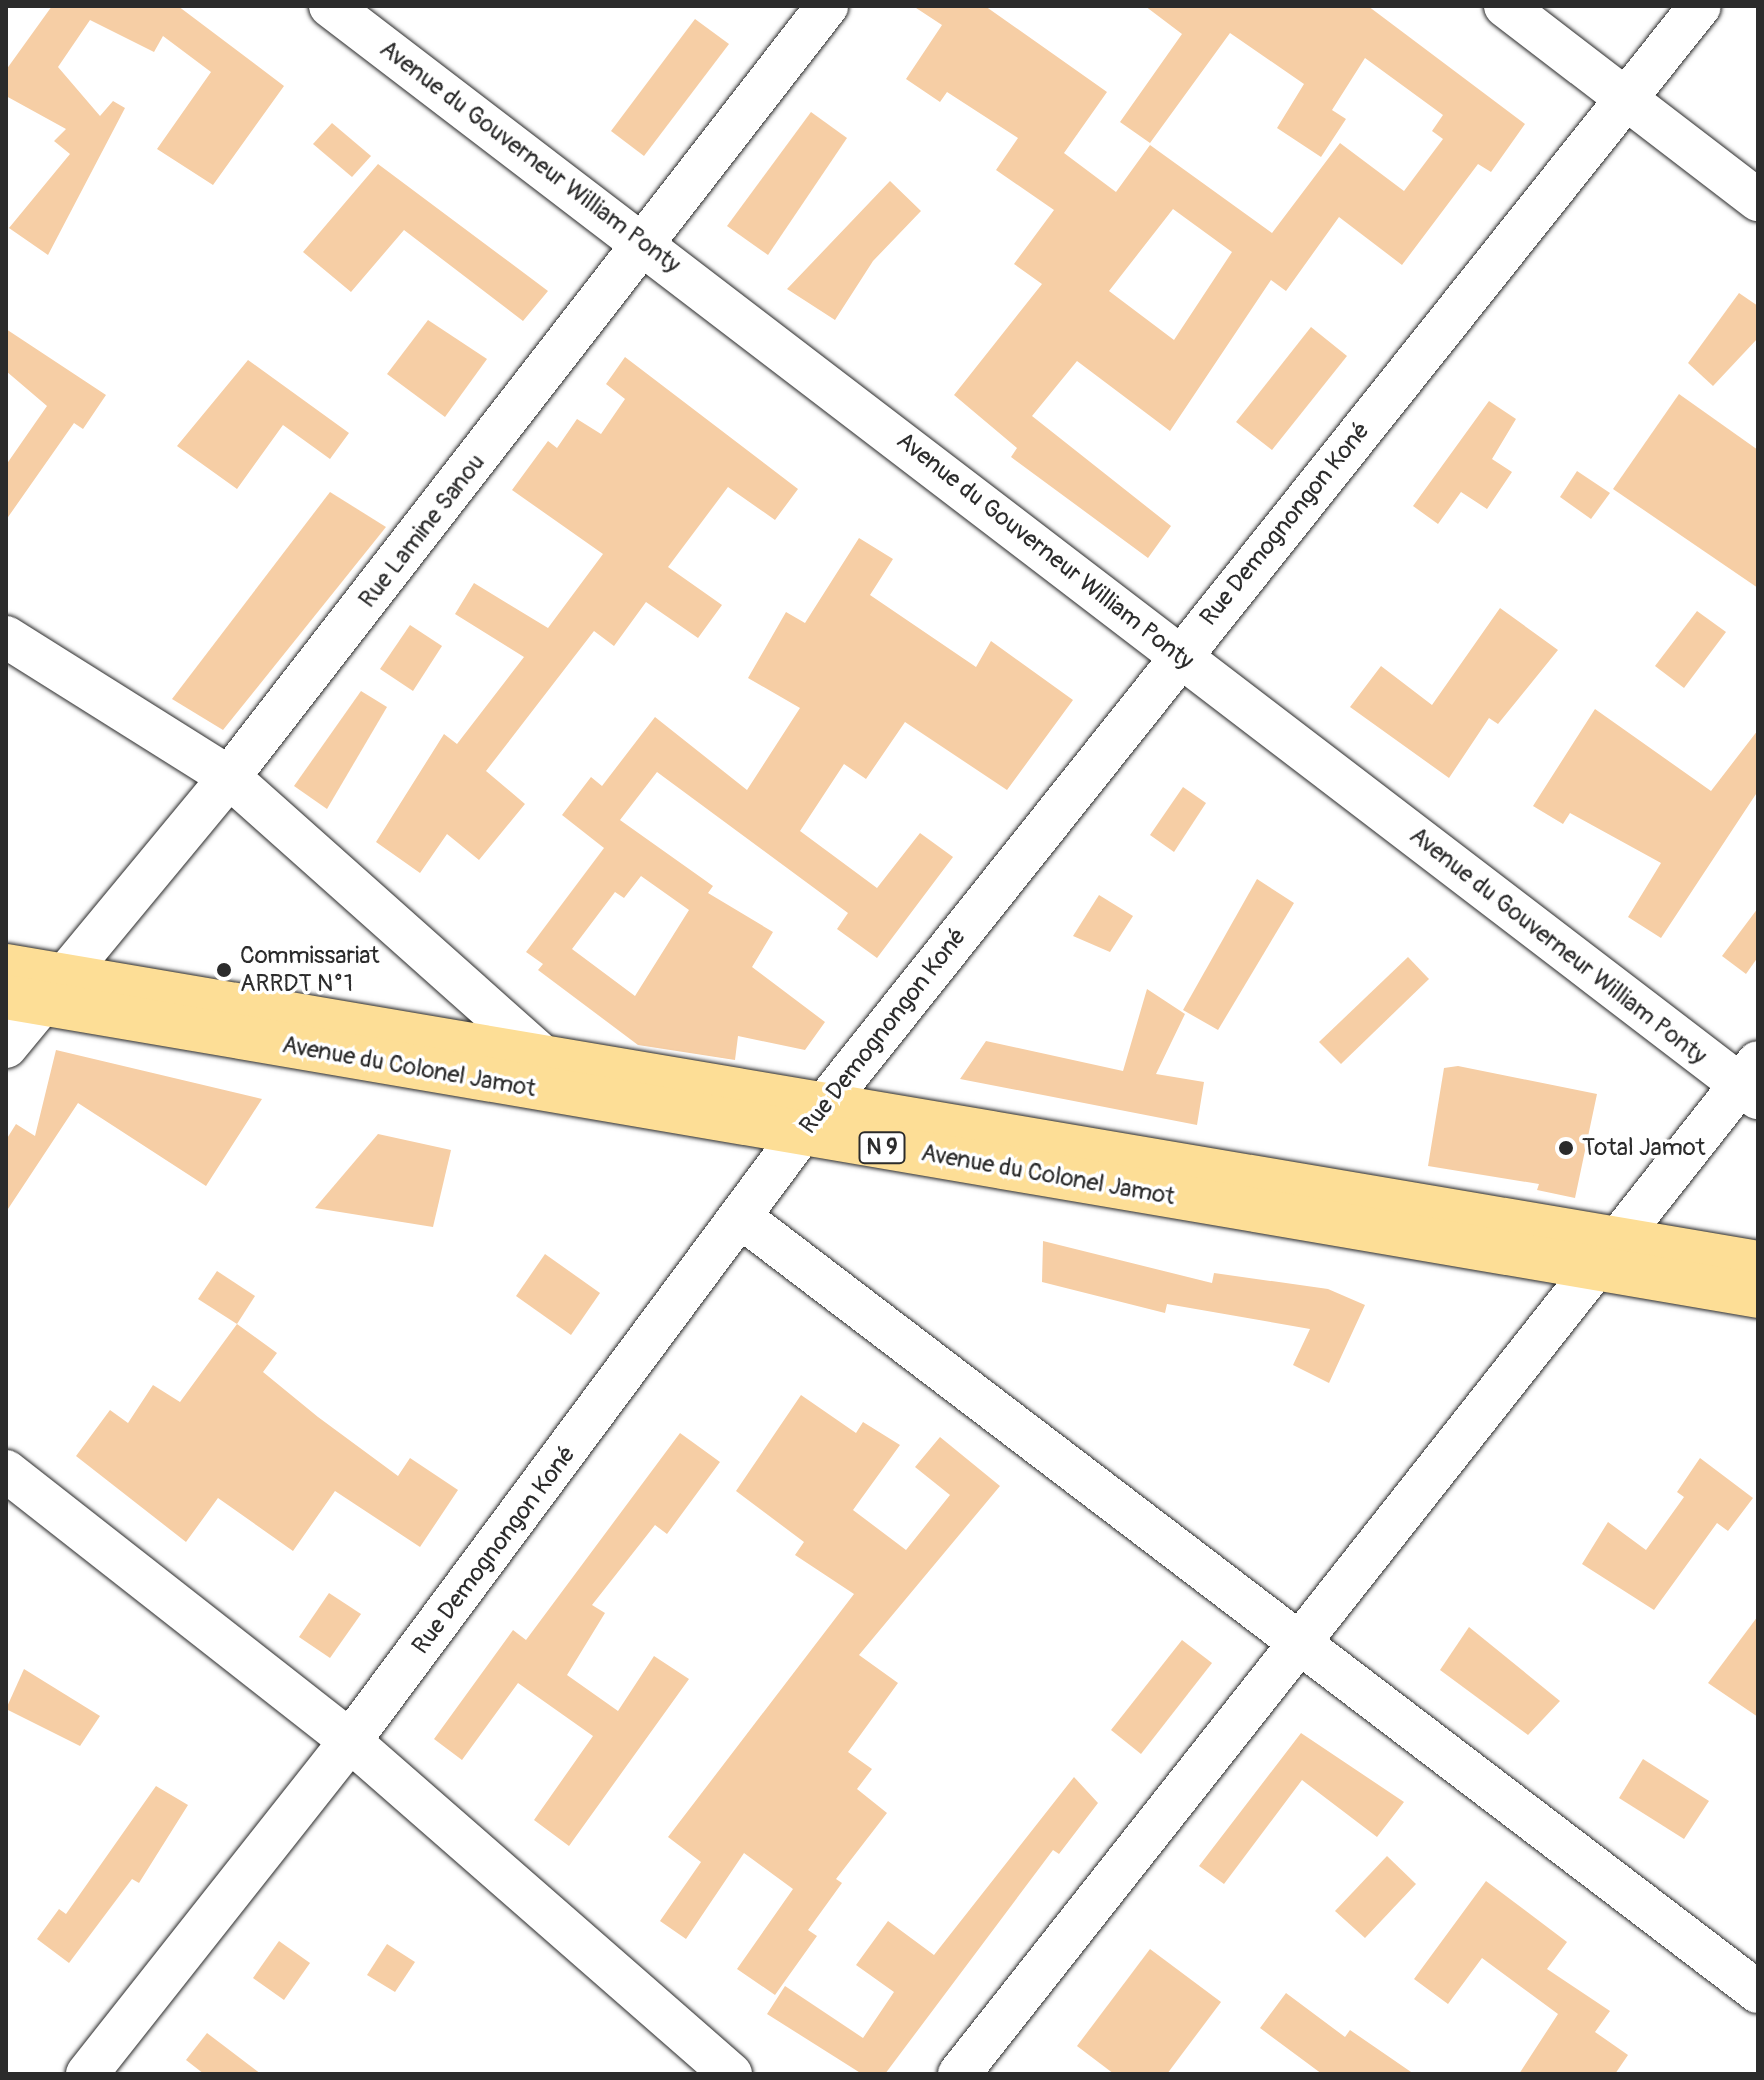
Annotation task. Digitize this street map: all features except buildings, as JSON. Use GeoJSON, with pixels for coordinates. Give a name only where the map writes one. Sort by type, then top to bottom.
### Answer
{"type":"FeatureCollection","features":[{"type":"Feature","properties":{"kind":"main road","name":"Avenue du Colonel Jamot"},"geometry":{"type":"LineString","coordinates":[[6,966],[35,992],[597,1099],[812,1120]]}},
{"type":"Feature","properties":{"kind":"main road","name":"Avenue du Colonel Jamot"},"geometry":{"type":"LineString","coordinates":[[35,992],[538,1055],[812,1120],[1608,1253],[1758,1263]]}},
{"type":"Feature","properties":{"kind":"main road","name":"Avenue du Colonel Jamot"},"geometry":{"type":"LineString","coordinates":[[1608,1253],[1758,1296]]}},
{"type":"Feature","properties":{"kind":"street","name":"Avenue du Gouverneur William Ponty"},"geometry":{"type":"LineString","coordinates":[[330,6],[647,244],[1180,655],[1752,1082]]}},
{"type":"Feature","properties":{"kind":"street","name":"Rue Lamine Sanou"},"geometry":{"type":"LineString","coordinates":[[6,1047],[35,992],[229,777],[647,244],[827,6]]}},
{"type":"Feature","properties":{"kind":"street"},"geometry":{"type":"LineString","coordinates":[[1505,6],[1758,200]]}},
{"type":"Feature","properties":{"kind":"street","name":"Rue Demognongon Koné"},"geometry":{"type":"LineString","coordinates":[[87,2074],[350,1741],[743,1219],[812,1120],[1700,6]]}},
{"type":"Feature","properties":{"kind":"street"},"geometry":{"type":"LineString","coordinates":[[6,637],[229,777],[538,1055],[597,1099]]}},
{"type":"Feature","properties":{"kind":"street"},"geometry":{"type":"LineString","coordinates":[[959,2074],[1303,1643],[1608,1253],[1752,1082]]}},
{"type":"Feature","properties":{"kind":"street"},"geometry":{"type":"LineString","coordinates":[[743,1219],[1758,1992]]}},
{"type":"Feature","properties":{"kind":"street"},"geometry":{"type":"LineString","coordinates":[[6,1471],[350,1741],[731,2074]]}},
{"type":"Feature","properties":{"kind":"place","name":"Commissariat ARRDT N°1"},"geometry":{"type":"Point","coordinates":[224,970]}},
{"type":"Feature","properties":{"kind":"place","name":"Total Jamot"},"geometry":{"type":"Point","coordinates":[1566,1148]}}]}
